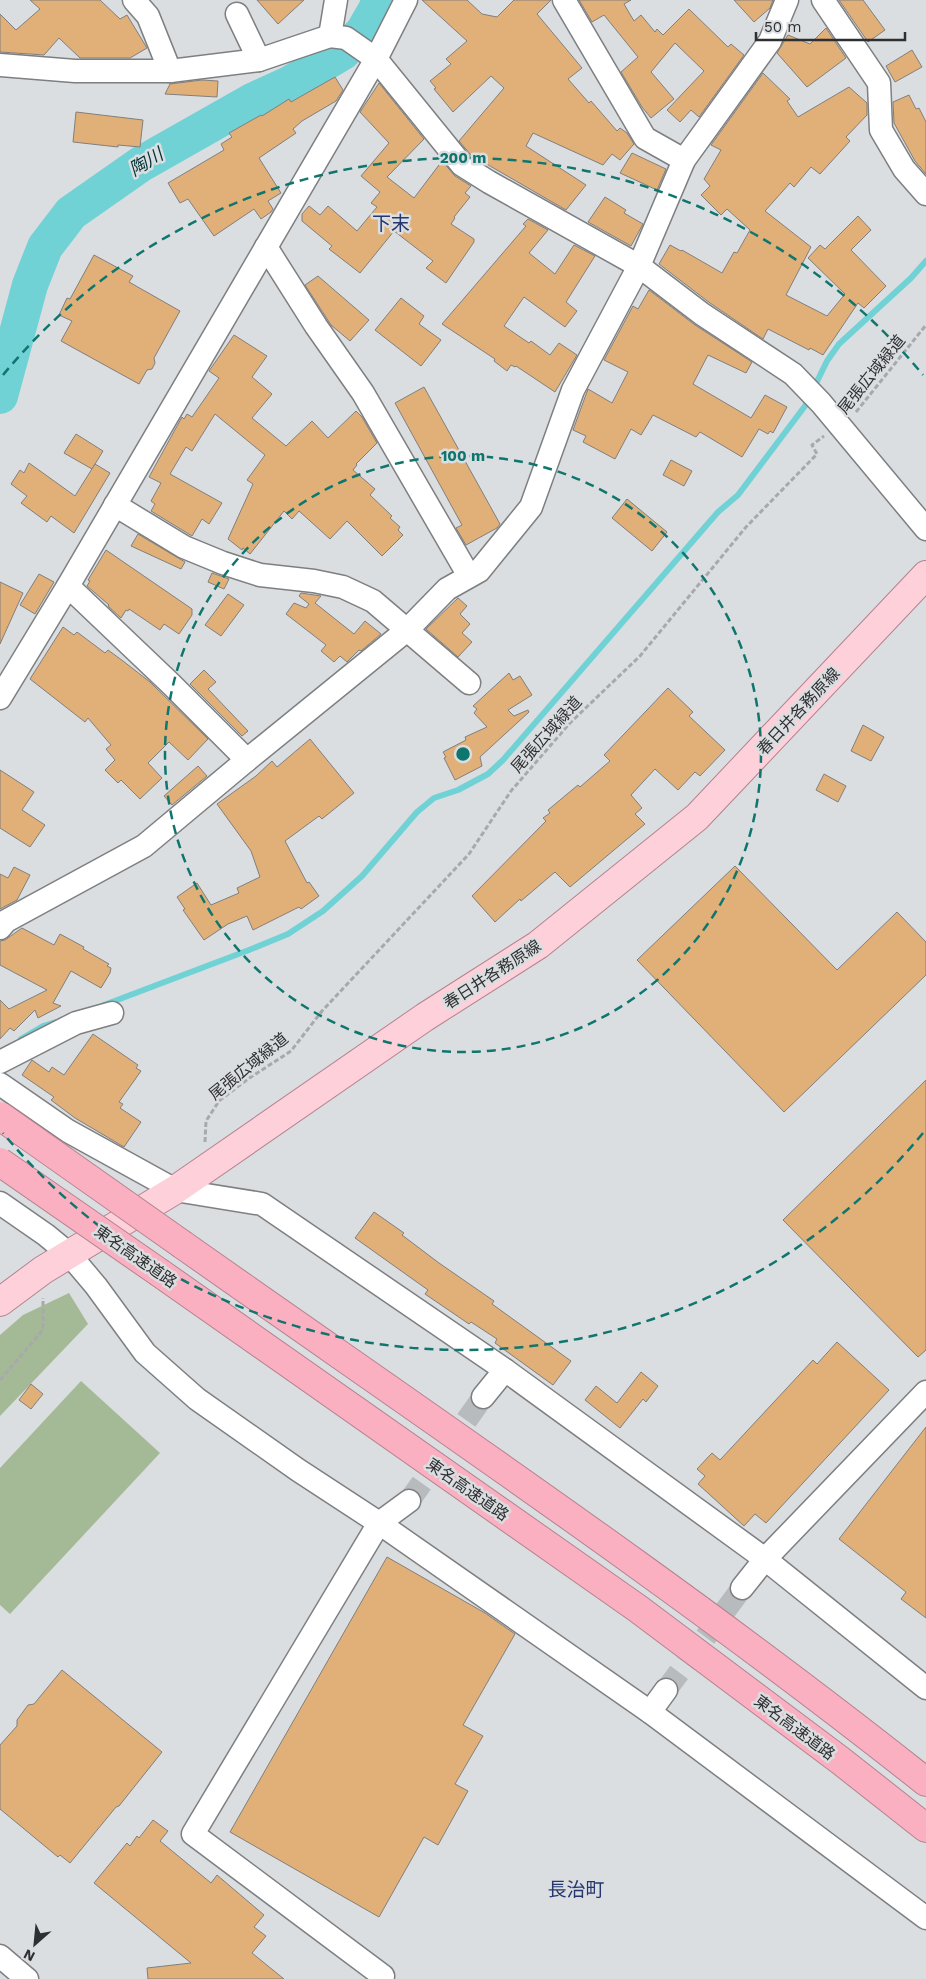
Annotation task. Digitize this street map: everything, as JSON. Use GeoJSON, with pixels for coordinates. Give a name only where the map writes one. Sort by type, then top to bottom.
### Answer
{"type":"FeatureCollection","features":[{"type":"Feature","properties":{"kind":"highway"},"geometry":{"type":"LineString","coordinates":[[0,1116],[659,1580],[866,1734],[926,1782]]}},
{"type":"Feature","properties":{"kind":"highway","name":"東名高速道路"},"geometry":{"type":"LineString","coordinates":[[0,1162],[637,1608],[841,1761],[926,1828]]}},
{"type":"Feature","properties":{"kind":"main road","name":"春日井各務原線"},"geometry":{"type":"LineString","coordinates":[[0,1302],[43,1270],[175,1190],[425,1017],[538,945],[697,817],[926,575]]}},
{"type":"Feature","properties":{"kind":"street"},"geometry":{"type":"LineString","coordinates":[[134,0],[148,16],[170,71]]}},
{"type":"Feature","properties":{"kind":"street"},"geometry":{"type":"LineString","coordinates":[[325,0],[324,9],[349,42],[462,165],[639,266],[702,314],[793,374],[926,529]]}},
{"type":"Feature","properties":{"kind":"street"},"geometry":{"type":"LineString","coordinates":[[3,687],[68,586],[266,247],[349,42],[336,0]]}},
{"type":"Feature","properties":{"kind":"street"},"geometry":{"type":"LineString","coordinates":[[0,66],[75,71],[170,71],[259,60],[349,42],[406,0]]}},
{"type":"Feature","properties":{"kind":"street"},"geometry":{"type":"LineString","coordinates":[[564,0],[645,138],[684,160]]}},
{"type":"Feature","properties":{"kind":"street"},"geometry":{"type":"LineString","coordinates":[[0,928],[6,921],[144,846],[407,630],[448,589],[479,571],[531,507],[573,390],[639,266],[684,160],[770,41],[787,0]]}},
{"type":"Feature","properties":{"kind":"street"},"geometry":{"type":"LineString","coordinates":[[823,0],[879,83],[881,130],[904,169],[926,194]]}},
{"type":"Feature","properties":{"kind":"street"},"geometry":{"type":"LineString","coordinates":[[237,14],[259,60]]}},
{"type":"Feature","properties":{"kind":"street"},"geometry":{"type":"LineString","coordinates":[[266,247],[316,326],[363,393],[470,576]]}},
{"type":"Feature","properties":{"kind":"street"},"geometry":{"type":"LineString","coordinates":[[115,505],[184,547],[223,564],[260,575],[314,581],[343,587],[373,601],[469,683]]}},
{"type":"Feature","properties":{"kind":"street"},"geometry":{"type":"LineString","coordinates":[[68,586],[172,685],[247,760]]}},
{"type":"Feature","properties":{"kind":"street"},"geometry":{"type":"LineString","coordinates":[[0,1062],[76,1023],[112,1013]]}},
{"type":"Feature","properties":{"kind":"street"},"geometry":{"type":"LineString","coordinates":[[0,1084],[68,1131],[175,1190],[262,1204],[505,1370],[764,1559],[926,1688]]}},
{"type":"Feature","properties":{"kind":"street"},"geometry":{"type":"LineString","coordinates":[[0,1203],[46,1235],[69,1254],[96,1286],[145,1353],[197,1399],[298,1470],[380,1523],[650,1712],[924,1912]]}},
{"type":"Feature","properties":{"kind":"street"},"geometry":{"type":"LineString","coordinates":[[483,1397],[505,1370]]}},
{"type":"Feature","properties":{"kind":"street"},"geometry":{"type":"LineString","coordinates":[[742,1588],[764,1559],[926,1392]]}},
{"type":"Feature","properties":{"kind":"street"},"geometry":{"type":"LineString","coordinates":[[381,1979],[383,1976],[193,1834],[380,1523],[409,1500]]}},
{"type":"Feature","properties":{"kind":"street"},"geometry":{"type":"LineString","coordinates":[[650,1712],[666,1690]]}},
{"type":"Feature","properties":{"kind":"street"},"geometry":{"type":"LineString","coordinates":[[0,1956],[27,1979]]}},
{"type":"Feature","properties":{"kind":"path","name":"尾張広域緑道"},"geometry":{"type":"LineString","coordinates":[[204,1170],[206,1121],[219,1102],[248,1079],[291,1051],[322,1012],[469,854],[511,791],[570,723],[640,656],[746,528],[817,454],[812,445],[826,434],[842,429],[926,325]]}},
{"type":"Feature","properties":{"kind":"path"},"geometry":{"type":"LineString","coordinates":[[0,1380],[43,1330],[43,1270]]}},
{"type":"Feature","properties":{"kind":"green space"},"geometry":{"type":"Polygon","coordinates":[[[69,1293],[88,1324],[0,1416],[0,1335],[23,1315],[69,1293]]]}},
{"type":"Feature","properties":{"kind":"green space"},"geometry":{"type":"Polygon","coordinates":[[[81,1381],[160,1453],[10,1614],[0,1605],[0,1468],[81,1381]]]}},
{"type":"Feature","properties":{"kind":"building"},"geometry":{"type":"Polygon","coordinates":[[[30,0],[100,0],[120,19],[127,15],[147,48],[130,58],[80,58],[59,38],[44,55],[0,52],[0,14],[16,30],[40,9],[30,0]]]}},
{"type":"Feature","properties":{"kind":"building"},"geometry":{"type":"Polygon","coordinates":[[[257,0],[304,0],[278,24],[257,0]]]}},
{"type":"Feature","properties":{"kind":"building"},"geometry":{"type":"Polygon","coordinates":[[[422,0],[467,0],[482,14],[497,17],[514,0],[551,0],[537,14],[582,68],[568,79],[589,103],[591,101],[617,131],[620,128],[627,133],[634,144],[620,160],[612,154],[603,165],[533,133],[526,146],[586,185],[566,210],[471,155],[459,141],[504,88],[491,76],[453,112],[434,89],[436,88],[430,81],[451,64],[446,59],[467,41],[422,0]]]}},
{"type":"Feature","properties":{"kind":"building"},"geometry":{"type":"Polygon","coordinates":[[[579,0],[631,0],[624,4],[634,21],[641,15],[655,32],[657,29],[663,35],[689,9],[728,47],[731,44],[744,55],[699,117],[691,110],[680,122],[667,110],[704,71],[675,43],[651,72],[674,99],[651,118],[642,107],[621,72],[638,57],[604,15],[592,22],[579,0]]]}},
{"type":"Feature","properties":{"kind":"building"},"geometry":{"type":"Polygon","coordinates":[[[734,0],[773,0],[770,8],[754,22],[734,0]]]}},
{"type":"Feature","properties":{"kind":"building"},"geometry":{"type":"Polygon","coordinates":[[[839,0],[863,0],[885,30],[868,42],[839,0]]]}},
{"type":"Feature","properties":{"kind":"building"},"geometry":{"type":"Polygon","coordinates":[[[826,28],[846,58],[807,87],[777,53],[788,35],[810,44],[826,28]]]}},
{"type":"Feature","properties":{"kind":"building"},"geometry":{"type":"Polygon","coordinates":[[[912,50],[922,67],[895,82],[886,66],[912,50]]]}},
{"type":"Feature","properties":{"kind":"building"},"geometry":{"type":"Polygon","coordinates":[[[763,73],[790,99],[787,101],[798,117],[849,87],[867,103],[867,115],[846,137],[850,141],[820,174],[811,167],[794,187],[790,183],[765,211],[811,247],[786,295],[827,316],[845,294],[808,258],[820,245],[825,249],[858,216],[871,230],[851,250],[886,286],[864,308],[858,303],[823,355],[768,329],[763,339],[710,303],[659,264],[670,245],[722,273],[734,252],[737,253],[750,230],[727,209],[721,215],[701,195],[710,186],[704,179],[721,150],[711,145],[763,73]]]}},
{"type":"Feature","properties":{"kind":"building"},"geometry":{"type":"Polygon","coordinates":[[[335,77],[343,90],[336,101],[302,121],[293,129],[296,133],[259,158],[281,193],[268,201],[273,209],[271,212],[261,219],[254,209],[214,236],[188,199],[180,203],[168,183],[224,150],[221,144],[232,137],[229,133],[289,99],[291,102],[335,77]]]}},
{"type":"Feature","properties":{"kind":"building"},"geometry":{"type":"Polygon","coordinates":[[[202,80],[218,81],[217,97],[165,94],[170,84],[202,80]]]}},
{"type":"Feature","properties":{"kind":"building"},"geometry":{"type":"Polygon","coordinates":[[[379,83],[424,139],[387,177],[414,198],[442,161],[455,176],[471,186],[465,193],[470,197],[454,217],[451,224],[474,239],[474,242],[446,283],[426,268],[433,261],[394,231],[360,273],[329,249],[332,246],[302,221],[302,214],[309,206],[320,215],[328,206],[357,231],[377,207],[371,203],[380,192],[361,176],[389,143],[360,112],[379,83]]]}},
{"type":"Feature","properties":{"kind":"building"},"geometry":{"type":"Polygon","coordinates":[[[909,95],[916,109],[919,108],[926,122],[926,174],[915,161],[894,123],[893,102],[909,95]]]}},
{"type":"Feature","properties":{"kind":"building"},"geometry":{"type":"Polygon","coordinates":[[[76,112],[143,120],[140,147],[118,145],[118,147],[73,142],[76,112]]]}},
{"type":"Feature","properties":{"kind":"building"},"geometry":{"type":"Polygon","coordinates":[[[632,153],[666,169],[657,190],[620,173],[632,153]]]}},
{"type":"Feature","properties":{"kind":"building"},"geometry":{"type":"Polygon","coordinates":[[[605,197],[626,210],[624,213],[643,224],[631,246],[588,222],[605,197]]]}},
{"type":"Feature","properties":{"kind":"building"},"geometry":{"type":"Polygon","coordinates":[[[528,219],[548,230],[529,253],[555,274],[574,245],[595,256],[566,302],[577,311],[565,327],[524,297],[504,326],[529,343],[531,341],[550,355],[559,343],[577,355],[555,392],[516,366],[511,365],[507,371],[494,361],[495,359],[442,324],[526,226],[523,224],[528,219]]]}},
{"type":"Feature","properties":{"kind":"building"},"geometry":{"type":"Polygon","coordinates":[[[94,255],[133,276],[129,282],[180,311],[154,358],[155,363],[152,369],[147,370],[139,384],[61,341],[72,321],[59,315],[67,298],[70,299],[94,255]]]}},
{"type":"Feature","properties":{"kind":"building"},"geometry":{"type":"Polygon","coordinates":[[[318,276],[369,320],[350,341],[331,325],[305,285],[318,276]]]}},
{"type":"Feature","properties":{"kind":"building"},"geometry":{"type":"Polygon","coordinates":[[[649,290],[695,325],[752,362],[746,373],[708,355],[693,384],[751,418],[765,395],[787,407],[773,433],[770,431],[768,434],[759,429],[742,457],[700,432],[696,437],[653,415],[641,435],[631,429],[615,459],[583,442],[586,436],[573,430],[588,389],[612,403],[628,372],[604,360],[633,306],[638,309],[649,290]]]}},
{"type":"Feature","properties":{"kind":"building"},"geometry":{"type":"Polygon","coordinates":[[[401,298],[424,316],[419,324],[441,340],[421,366],[375,330],[401,298]]]}},
{"type":"Feature","properties":{"kind":"building"},"geometry":{"type":"Polygon","coordinates":[[[234,335],[267,356],[252,377],[272,394],[252,418],[286,446],[312,421],[328,438],[356,411],[362,417],[377,443],[356,464],[353,470],[375,489],[370,495],[392,516],[390,518],[400,527],[398,530],[403,535],[382,556],[347,521],[330,539],[299,511],[292,519],[284,511],[250,554],[228,539],[253,484],[247,480],[265,455],[215,414],[192,451],[186,447],[170,474],[222,503],[209,524],[202,519],[192,536],[151,511],[155,504],[151,501],[161,483],[149,477],[182,417],[184,419],[187,414],[192,417],[219,378],[209,371],[234,335]]]}},
{"type":"Feature","properties":{"kind":"building"},"geometry":{"type":"Polygon","coordinates":[[[424,387],[500,524],[497,528],[466,545],[456,528],[462,525],[395,403],[424,387]]]}},
{"type":"Feature","properties":{"kind":"building"},"geometry":{"type":"Polygon","coordinates":[[[76,434],[103,451],[92,469],[64,453],[76,434]]]}},
{"type":"Feature","properties":{"kind":"building"},"geometry":{"type":"Polygon","coordinates":[[[671,460],[692,471],[684,486],[663,475],[671,460]]]}},
{"type":"Feature","properties":{"kind":"building"},"geometry":{"type":"Polygon","coordinates":[[[29,463],[75,496],[95,464],[110,473],[74,533],[51,516],[47,522],[21,503],[27,496],[11,484],[20,470],[24,473],[29,463]]]}},
{"type":"Feature","properties":{"kind":"building"},"geometry":{"type":"Polygon","coordinates":[[[627,499],[667,532],[652,551],[612,518],[627,499]]]}},
{"type":"Feature","properties":{"kind":"building"},"geometry":{"type":"Polygon","coordinates":[[[138,534],[185,562],[181,569],[131,546],[138,534]]]}},
{"type":"Feature","properties":{"kind":"building"},"geometry":{"type":"Polygon","coordinates":[[[106,550],[192,609],[192,615],[179,634],[164,624],[160,630],[129,609],[128,611],[126,610],[121,618],[87,586],[90,581],[88,580],[106,550]]]}},
{"type":"Feature","properties":{"kind":"building"},"geometry":{"type":"Polygon","coordinates":[[[212,573],[229,579],[224,589],[208,582],[212,573]]]}},
{"type":"Feature","properties":{"kind":"building"},"geometry":{"type":"Polygon","coordinates":[[[39,574],[54,582],[35,614],[20,605],[39,574]]]}},
{"type":"Feature","properties":{"kind":"building"},"geometry":{"type":"Polygon","coordinates":[[[0,582],[23,593],[0,644],[0,582]]]}},
{"type":"Feature","properties":{"kind":"building"},"geometry":{"type":"Polygon","coordinates":[[[301,593],[321,596],[315,603],[354,634],[365,621],[381,634],[361,651],[359,650],[347,662],[340,656],[334,662],[321,651],[326,645],[286,614],[294,603],[306,608],[309,604],[299,596],[301,593]]]}},
{"type":"Feature","properties":{"kind":"building"},"geometry":{"type":"Polygon","coordinates":[[[228,594],[244,605],[221,636],[205,625],[228,594]]]}},
{"type":"Feature","properties":{"kind":"building"},"geometry":{"type":"Polygon","coordinates":[[[458,598],[467,606],[460,614],[470,624],[462,633],[472,642],[458,657],[426,629],[458,598]]]}},
{"type":"Feature","properties":{"kind":"building"},"geometry":{"type":"Polygon","coordinates":[[[63,627],[74,635],[77,632],[105,653],[108,650],[123,661],[150,682],[208,739],[188,760],[169,742],[148,763],[162,778],[140,799],[121,780],[118,783],[105,770],[115,760],[106,749],[111,745],[88,718],[85,722],[30,679],[63,627]]]}},
{"type":"Feature","properties":{"kind":"building"},"geometry":{"type":"Polygon","coordinates":[[[204,670],[216,682],[208,689],[248,731],[242,736],[190,684],[204,670]]]}},
{"type":"Feature","properties":{"kind":"building"},"geometry":{"type":"Polygon","coordinates":[[[509,673],[513,680],[520,676],[532,695],[508,710],[514,716],[528,710],[529,712],[480,757],[482,766],[455,780],[443,752],[466,740],[465,737],[487,727],[474,713],[477,709],[473,706],[509,673]]]}},
{"type":"Feature","properties":{"kind":"building"},"geometry":{"type":"Polygon","coordinates":[[[668,688],[693,712],[689,716],[725,750],[700,776],[695,772],[678,790],[655,769],[631,795],[642,808],[635,814],[645,824],[570,887],[555,872],[521,901],[520,899],[495,922],[472,896],[546,821],[543,818],[550,813],[548,810],[578,785],[580,787],[610,761],[604,755],[668,688]]]}},
{"type":"Feature","properties":{"kind":"building"},"geometry":{"type":"Polygon","coordinates":[[[863,725],[884,737],[871,761],[851,751],[863,725]]]}},
{"type":"Feature","properties":{"kind":"building"},"geometry":{"type":"Polygon","coordinates":[[[310,739],[354,793],[322,819],[319,816],[285,841],[307,883],[309,882],[319,896],[301,909],[299,907],[253,930],[247,916],[228,924],[204,940],[183,910],[185,909],[177,897],[197,883],[211,905],[239,893],[237,888],[260,877],[251,851],[217,804],[256,776],[272,761],[277,767],[310,739]]]}},
{"type":"Feature","properties":{"kind":"building"},"geometry":{"type":"Polygon","coordinates":[[[198,766],[207,776],[172,805],[164,796],[198,766]]]}},
{"type":"Feature","properties":{"kind":"building"},"geometry":{"type":"Polygon","coordinates":[[[0,770],[34,792],[22,810],[45,825],[30,847],[0,828],[0,770]]]}},
{"type":"Feature","properties":{"kind":"building"},"geometry":{"type":"Polygon","coordinates":[[[824,774],[846,786],[838,802],[816,790],[824,774]]]}},
{"type":"Feature","properties":{"kind":"building"},"geometry":{"type":"Polygon","coordinates":[[[735,866],[837,970],[897,912],[926,942],[926,975],[784,1112],[637,960],[735,866]]]}},
{"type":"Feature","properties":{"kind":"building"},"geometry":{"type":"Polygon","coordinates":[[[14,867],[30,875],[17,900],[0,909],[0,874],[8,878],[14,867]]]}},
{"type":"Feature","properties":{"kind":"building"},"geometry":{"type":"Polygon","coordinates":[[[22,928],[54,945],[60,934],[84,947],[83,949],[109,964],[107,966],[111,968],[101,988],[71,971],[53,1003],[61,1006],[38,1018],[35,1010],[14,1031],[10,1028],[0,1039],[0,1000],[9,1009],[47,990],[0,965],[0,941],[5,940],[22,928]]]}},
{"type":"Feature","properties":{"kind":"building"},"geometry":{"type":"Polygon","coordinates":[[[93,1034],[138,1065],[136,1068],[141,1071],[119,1102],[123,1104],[120,1108],[141,1122],[124,1147],[75,1118],[51,1100],[54,1097],[22,1075],[32,1060],[49,1072],[52,1067],[64,1075],[93,1034]]]}},
{"type":"Feature","properties":{"kind":"building"},"geometry":{"type":"Polygon","coordinates":[[[926,1080],[926,1350],[918,1357],[783,1220],[926,1080]]]}},
{"type":"Feature","properties":{"kind":"building"},"geometry":{"type":"Polygon","coordinates":[[[374,1212],[404,1233],[402,1235],[439,1263],[494,1301],[492,1304],[571,1361],[553,1385],[495,1343],[497,1339],[471,1322],[469,1324],[425,1294],[428,1290],[355,1238],[374,1212]]]}},
{"type":"Feature","properties":{"kind":"building"},"geometry":{"type":"Polygon","coordinates":[[[837,1342],[889,1390],[766,1523],[755,1514],[744,1526],[698,1484],[705,1476],[697,1469],[712,1453],[720,1460],[813,1360],[817,1364],[837,1342]]]}},
{"type":"Feature","properties":{"kind":"building"},"geometry":{"type":"Polygon","coordinates":[[[641,1372],[658,1386],[646,1402],[643,1399],[620,1428],[585,1400],[596,1386],[617,1403],[641,1372]]]}},
{"type":"Feature","properties":{"kind":"building"},"geometry":{"type":"Polygon","coordinates":[[[31,1384],[43,1394],[31,1409],[19,1400],[31,1384]]]}},
{"type":"Feature","properties":{"kind":"building"},"geometry":{"type":"Polygon","coordinates":[[[926,1427],[926,1618],[901,1599],[906,1592],[839,1539],[926,1427]]]}},
{"type":"Feature","properties":{"kind":"building"},"geometry":{"type":"Polygon","coordinates":[[[387,1557],[485,1613],[515,1634],[463,1725],[483,1736],[455,1784],[468,1791],[438,1845],[424,1837],[379,1917],[230,1832],[387,1557]]]}},
{"type":"Feature","properties":{"kind":"building"},"geometry":{"type":"Polygon","coordinates":[[[62,1670],[162,1752],[70,1863],[60,1855],[58,1857],[0,1809],[0,1745],[17,1726],[17,1720],[28,1705],[34,1704],[62,1670]]]}},
{"type":"Feature","properties":{"kind":"building"},"geometry":{"type":"Polygon","coordinates":[[[153,1820],[168,1831],[160,1841],[211,1883],[217,1875],[264,1915],[254,1927],[266,1936],[252,1953],[284,1979],[148,1979],[147,1968],[191,1963],[94,1883],[127,1843],[130,1846],[153,1820]]]}},
{"type":"Feature","properties":{"kind":"waterway","name":"陶川"},"geometry":{"type":"LineString","coordinates":[[0,396],[30,285],[45,247],[71,213],[141,164],[254,100],[291,83],[343,52],[363,32],[378,6],[378,0]]}},
{"type":"Feature","properties":{"kind":"waterway"},"geometry":{"type":"LineString","coordinates":[[104,1005],[288,934],[323,911],[362,876],[417,812],[434,798],[458,790],[488,774],[503,760],[718,512],[738,495],[805,406],[827,361],[839,344],[911,278],[926,261]]}},
{"type":"Feature","properties":{"kind":"waterway"},"geometry":{"type":"LineString","coordinates":[[21,1039],[43,1026],[56,1022]]}},
{"type":"Feature","properties":{"kind":"tunnel"},"geometry":{"type":"LineString","coordinates":[[409,1501],[483,1397]]}},
{"type":"Feature","properties":{"kind":"tunnel"},"geometry":{"type":"LineString","coordinates":[[666,1690],[742,1588]]}},
{"type":"Feature","properties":{"kind":"district","name":"下末"},"geometry":{"type":"Point","coordinates":[391,223]}},
{"type":"Feature","properties":{"kind":"district","name":"長治町"},"geometry":{"type":"Point","coordinates":[576,1889]}}]}
